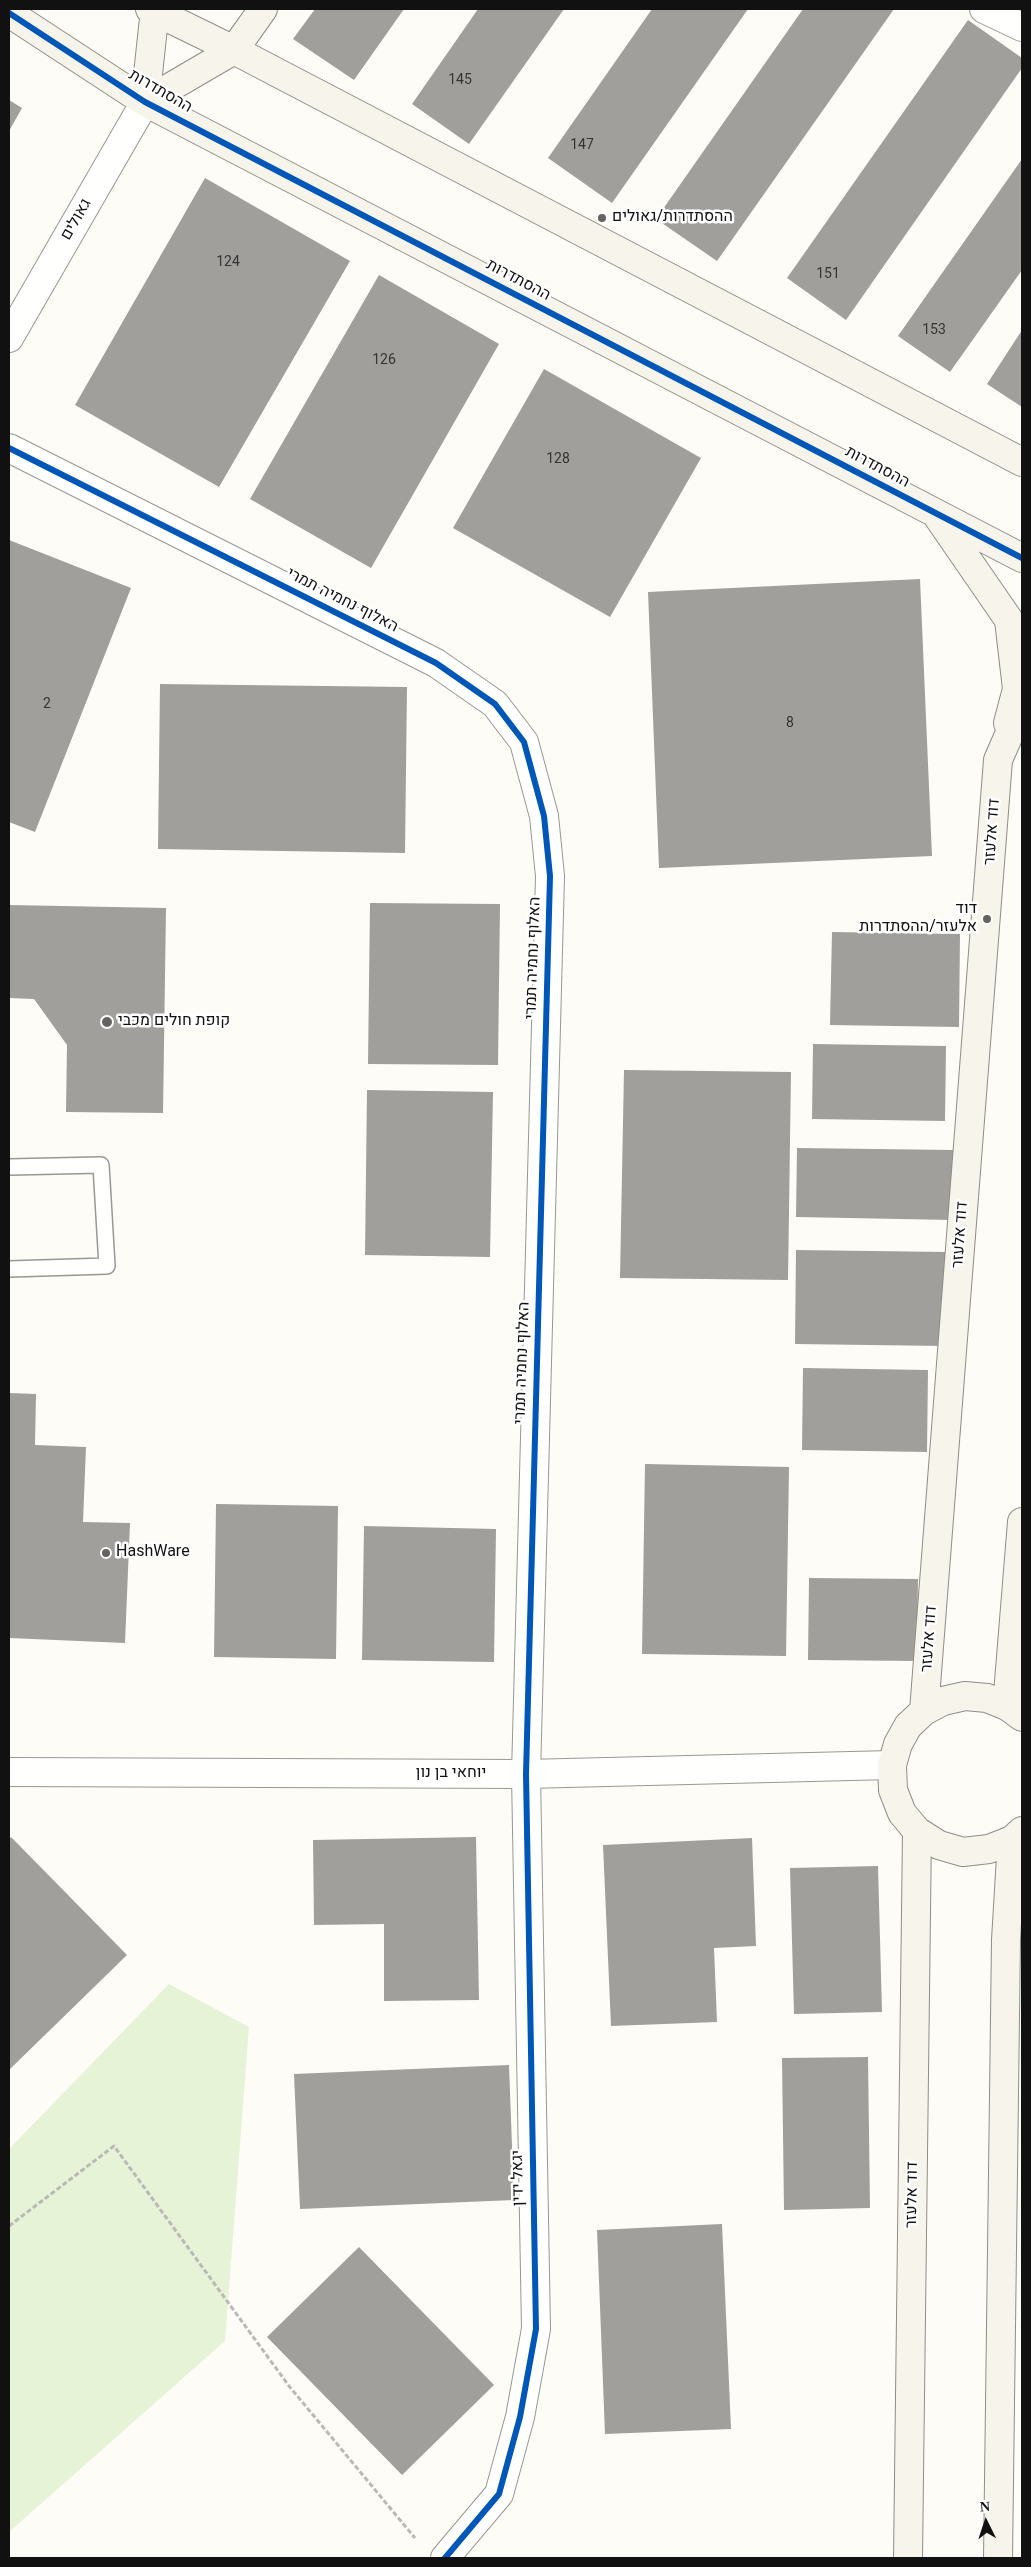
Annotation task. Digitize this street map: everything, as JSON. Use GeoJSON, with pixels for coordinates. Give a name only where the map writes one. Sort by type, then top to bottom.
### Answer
{"type":"FeatureCollection","features":[{"type":"Feature","properties":{"kind":"street","name":"גאולים"},"geometry":{"type":"LineString","coordinates":[[9,338],[145,102],[153,9]]}},
{"type":"Feature","properties":{"kind":"street"},"geometry":{"type":"LineString","coordinates":[[153,9],[1022,462]]}},
{"type":"Feature","properties":{"kind":"street","name":"גאולים"},"geometry":{"type":"LineString","coordinates":[[145,102],[234,50],[263,9]]}},
{"type":"Feature","properties":{"kind":"street"},"geometry":{"type":"LineString","coordinates":[[984,9],[1022,27]]}},
{"type":"Feature","properties":{"kind":"street","name":"ההסתדרות"},"geometry":{"type":"LineString","coordinates":[[9,13],[145,102],[1022,558]]}},
{"type":"Feature","properties":{"kind":"street","name":"האלוף נחמיה תמרי"},"geometry":{"type":"LineString","coordinates":[[9,448],[436,663],[494,704],[524,742],[544,816],[550,876],[526,1774]]}},
{"type":"Feature","properties":{"kind":"street","name":"דוד אלעזר"},"geometry":{"type":"LineString","coordinates":[[924,1711],[998,760],[1017,689],[1009,620],[937,515]]}},
{"type":"Feature","properties":{"kind":"street","name":"דוד אלעזר"},"geometry":{"type":"LineString","coordinates":[[998,760],[1022,705]]}},
{"type":"Feature","properties":{"kind":"street"},"geometry":{"type":"LineString","coordinates":[[1017,1835],[988,1849],[963,1852],[939,1845],[917,1832],[902,1812],[893,1790],[892,1765],[901,1738],[908,1726],[924,1711],[944,1701],[965,1696],[987,1698],[1015,1711],[1022,1522]]}},
{"type":"Feature","properties":{"kind":"street","name":"יוחאי בן נון"},"geometry":{"type":"LineString","coordinates":[[9,1772],[526,1774],[892,1765]]}},
{"type":"Feature","properties":{"kind":"street","name":"יגאל ידין"},"geometry":{"type":"LineString","coordinates":[[445,2558],[498,2494],[520,2417],[536,2329],[526,1774]]}},
{"type":"Feature","properties":{"kind":"street","name":"דוד אלעזר"},"geometry":{"type":"LineString","coordinates":[[908,2558],[917,1832]]}},
{"type":"Feature","properties":{"kind":"street"},"geometry":{"type":"LineString","coordinates":[[998,2558],[1006,1940],[1017,1835]]}},
{"type":"Feature","properties":{"kind":"lane"},"geometry":{"type":"LineString","coordinates":[[9,1167],[101,1165],[107,1266],[9,1269]]}},
{"type":"Feature","properties":{"kind":"path"},"geometry":{"type":"LineString","coordinates":[[9,2226],[114,2146],[289,2386],[419,2543]]}},
{"type":"Feature","properties":{"kind":"green space"},"geometry":{"type":"Polygon","coordinates":[[[169,1984],[249,2027],[225,2341],[9,2532],[9,2149],[169,1984]]]}},
{"type":"Feature","properties":{"kind":"building"},"geometry":{"type":"Polygon","coordinates":[[[315,9],[404,9],[354,80],[293,39],[315,9]]]}},
{"type":"Feature","properties":{"kind":"building"},"geometry":{"type":"Polygon","coordinates":[[[478,9],[564,9],[469,144],[412,104],[478,9]]]}},
{"type":"Feature","properties":{"kind":"building"},"geometry":{"type":"Polygon","coordinates":[[[652,9],[748,9],[612,203],[548,158],[652,9]]]}},
{"type":"Feature","properties":{"kind":"building"},"geometry":{"type":"Polygon","coordinates":[[[803,9],[894,9],[717,261],[656,219],[803,9]]]}},
{"type":"Feature","properties":{"kind":"building"},"geometry":{"type":"Polygon","coordinates":[[[968,20],[1022,58],[1022,68],[846,320],[787,278],[968,20]]]}},
{"type":"Feature","properties":{"kind":"building"},"geometry":{"type":"Polygon","coordinates":[[[9,100],[22,108],[9,131],[9,100]]]}},
{"type":"Feature","properties":{"kind":"building"},"geometry":{"type":"Polygon","coordinates":[[[1022,159],[1022,270],[950,372],[898,336],[1022,159]]]}},
{"type":"Feature","properties":{"kind":"building"},"geometry":{"type":"Polygon","coordinates":[[[205,178],[350,261],[219,487],[75,405],[205,178]]]}},
{"type":"Feature","properties":{"kind":"building"},"geometry":{"type":"Polygon","coordinates":[[[379,275],[499,344],[371,568],[250,499],[379,275]]]}},
{"type":"Feature","properties":{"kind":"building"},"geometry":{"type":"Polygon","coordinates":[[[1022,330],[1022,407],[987,384],[1022,330]]]}},
{"type":"Feature","properties":{"kind":"building"},"geometry":{"type":"Polygon","coordinates":[[[544,369],[701,458],[610,617],[453,528],[544,369]]]}},
{"type":"Feature","properties":{"kind":"building"},"geometry":{"type":"Polygon","coordinates":[[[9,540],[131,588],[35,832],[9,822],[9,540]]]}},
{"type":"Feature","properties":{"kind":"building"},"geometry":{"type":"Polygon","coordinates":[[[920,579],[932,856],[659,868],[648,592],[920,579]]]}},
{"type":"Feature","properties":{"kind":"building"},"geometry":{"type":"Polygon","coordinates":[[[160,684],[407,687],[405,853],[158,849],[160,684]]]}},
{"type":"Feature","properties":{"kind":"building"},"geometry":{"type":"Polygon","coordinates":[[[370,903],[500,904],[498,1065],[368,1064],[370,903]]]}},
{"type":"Feature","properties":{"kind":"building","name":"קופת חולים מכבי"},"geometry":{"type":"Polygon","coordinates":[[[9,905],[166,908],[163,1113],[66,1112],[67,1045],[34,999],[9,998],[9,905]]]}},
{"type":"Feature","properties":{"kind":"building"},"geometry":{"type":"Polygon","coordinates":[[[832,932],[960,934],[959,1027],[830,1025],[832,932]]]}},
{"type":"Feature","properties":{"kind":"building"},"geometry":{"type":"Polygon","coordinates":[[[813,1044],[946,1046],[945,1121],[812,1119],[813,1044]]]}},
{"type":"Feature","properties":{"kind":"building"},"geometry":{"type":"Polygon","coordinates":[[[624,1070],[791,1072],[788,1280],[620,1278],[624,1070]]]}},
{"type":"Feature","properties":{"kind":"building"},"geometry":{"type":"Polygon","coordinates":[[[367,1090],[493,1092],[490,1257],[365,1255],[367,1090]]]}},
{"type":"Feature","properties":{"kind":"building"},"geometry":{"type":"Polygon","coordinates":[[[797,1148],[953,1150],[952,1220],[796,1217],[797,1148]]]}},
{"type":"Feature","properties":{"kind":"building"},"geometry":{"type":"Polygon","coordinates":[[[796,1250],[947,1252],[945,1346],[795,1344],[796,1250]]]}},
{"type":"Feature","properties":{"kind":"building"},"geometry":{"type":"Polygon","coordinates":[[[803,1368],[928,1370],[927,1452],[802,1450],[803,1368]]]}},
{"type":"Feature","properties":{"kind":"building"},"geometry":{"type":"Polygon","coordinates":[[[9,1393],[36,1394],[35,1445],[86,1447],[83,1522],[130,1523],[125,1643],[9,1638],[9,1393]]]}},
{"type":"Feature","properties":{"kind":"building"},"geometry":{"type":"Polygon","coordinates":[[[645,1464],[789,1467],[786,1656],[642,1654],[645,1464]]]}},
{"type":"Feature","properties":{"kind":"building"},"geometry":{"type":"Polygon","coordinates":[[[216,1504],[338,1506],[336,1659],[214,1657],[216,1504]]]}},
{"type":"Feature","properties":{"kind":"building"},"geometry":{"type":"Polygon","coordinates":[[[364,1526],[496,1529],[494,1662],[362,1660],[364,1526]]]}},
{"type":"Feature","properties":{"kind":"building"},"geometry":{"type":"Polygon","coordinates":[[[809,1578],[918,1579],[917,1661],[808,1660],[809,1578]]]}},
{"type":"Feature","properties":{"kind":"building"},"geometry":{"type":"Polygon","coordinates":[[[11,1837],[127,1955],[9,2070],[9,1840],[11,1837]]]}},
{"type":"Feature","properties":{"kind":"building"},"geometry":{"type":"Polygon","coordinates":[[[476,1837],[479,2000],[384,2001],[384,1924],[314,1925],[313,1840],[476,1837]]]}},
{"type":"Feature","properties":{"kind":"building"},"geometry":{"type":"Polygon","coordinates":[[[752,1838],[756,1946],[714,1948],[717,2022],[611,2026],[603,1845],[752,1838]]]}},
{"type":"Feature","properties":{"kind":"building"},"geometry":{"type":"Polygon","coordinates":[[[878,1866],[882,2012],[794,2014],[790,1868],[878,1866]]]}},
{"type":"Feature","properties":{"kind":"building"},"geometry":{"type":"Polygon","coordinates":[[[868,2057],[870,2208],[784,2210],[782,2058],[868,2057]]]}},
{"type":"Feature","properties":{"kind":"building"},"geometry":{"type":"Polygon","coordinates":[[[509,2065],[514,2200],[300,2209],[294,2074],[509,2065]]]}},
{"type":"Feature","properties":{"kind":"building"},"geometry":{"type":"Polygon","coordinates":[[[722,2224],[731,2429],[605,2434],[597,2230],[722,2224]]]}},
{"type":"Feature","properties":{"kind":"building"},"geometry":{"type":"Polygon","coordinates":[[[359,2247],[494,2385],[402,2475],[267,2337],[359,2247]]]}},
{"type":"Feature","properties":{"kind":"cycle path"},"geometry":{"type":"LineString","coordinates":[[9,13],[145,102],[1022,558]]}},
{"type":"Feature","properties":{"kind":"cycle path"},"geometry":{"type":"LineString","coordinates":[[9,448],[436,663],[495,704],[524,742],[544,816],[550,876],[526,1774],[536,2329],[520,2417],[499,2494],[445,2558]]}},
{"type":"Feature","properties":{"kind":"place","name":"ההסתדרות/גאולים"},"geometry":{"type":"Point","coordinates":[602,218]}},
{"type":"Feature","properties":{"kind":"place","name":"דוד אלעזר/ההסתדרות"},"geometry":{"type":"Point","coordinates":[987,919]}},
{"type":"Feature","properties":{"kind":"place","name":"קופת חולים מכבי"},"geometry":{"type":"Point","coordinates":[107,1022]}},
{"type":"Feature","properties":{"kind":"place","name":"HashWare"},"geometry":{"type":"Point","coordinates":[106,1553]}}]}
